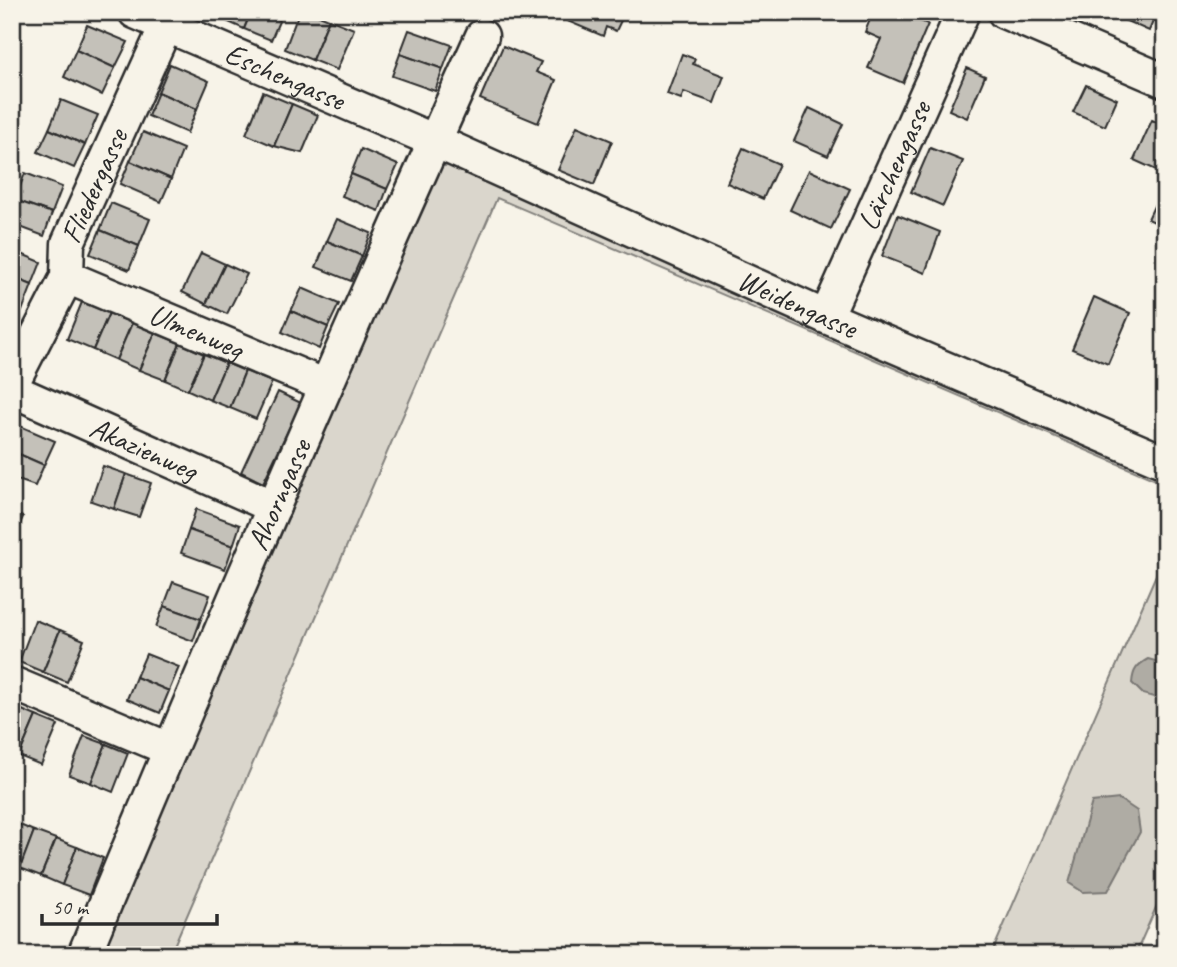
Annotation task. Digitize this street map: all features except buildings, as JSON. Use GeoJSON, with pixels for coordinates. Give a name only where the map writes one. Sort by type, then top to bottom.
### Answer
{"type":"FeatureCollection","features":[{"type":"Feature","properties":{"kind":"street","name":"Eschengasse"},"geometry":{"type":"LineString","coordinates":[[135,12],[435,141]]}},
{"type":"Feature","properties":{"kind":"street","name":"Lärchengasse"},"geometry":{"type":"LineString","coordinates":[[826,317],[962,12]]}},
{"type":"Feature","properties":{"kind":"street"},"geometry":{"type":"LineString","coordinates":[[1004,12],[1161,69]]}},
{"type":"Feature","properties":{"kind":"street","name":"Fliedergasse"},"geometry":{"type":"LineString","coordinates":[[12,384],[66,277],[68,243],[166,26]]}},
{"type":"Feature","properties":{"kind":"street","name":"Ahorngasse"},"geometry":{"type":"LineString","coordinates":[[84,955],[169,749],[326,386],[482,37]]}},
{"type":"Feature","properties":{"kind":"street","name":"Weidengasse"},"geometry":{"type":"LineString","coordinates":[[435,141],[826,317],[1165,462]]}},
{"type":"Feature","properties":{"kind":"street","name":"Ulmenweg"},"geometry":{"type":"LineString","coordinates":[[66,277],[326,386]]}},
{"type":"Feature","properties":{"kind":"street","name":"Akazienweg"},"geometry":{"type":"LineString","coordinates":[[12,390],[274,508]]}},
{"type":"Feature","properties":{"kind":"street"},"geometry":{"type":"LineString","coordinates":[[12,683],[169,749]]}},
{"type":"Feature","properties":{"kind":"shaded area"},"geometry":{"type":"Polygon","coordinates":[[[454,164],[1165,470],[1165,484],[497,198],[170,955],[99,955],[440,167],[454,164]]]}},
{"type":"Feature","properties":{"kind":"shaded area"},"geometry":{"type":"Polygon","coordinates":[[[1165,554],[1165,887],[1135,955],[991,955],[1165,554]]]}},
{"type":"Feature","properties":{"kind":"shaded area"},"geometry":{"type":"Polygon","coordinates":[[[1148,659],[1165,666],[1165,691],[1157,698],[1143,694],[1132,683],[1136,668],[1148,659]]]}},
{"type":"Feature","properties":{"kind":"shaded area"},"geometry":{"type":"Polygon","coordinates":[[[1119,799],[1137,811],[1140,832],[1108,891],[1083,892],[1069,883],[1092,802],[1119,799]]]}}]}
